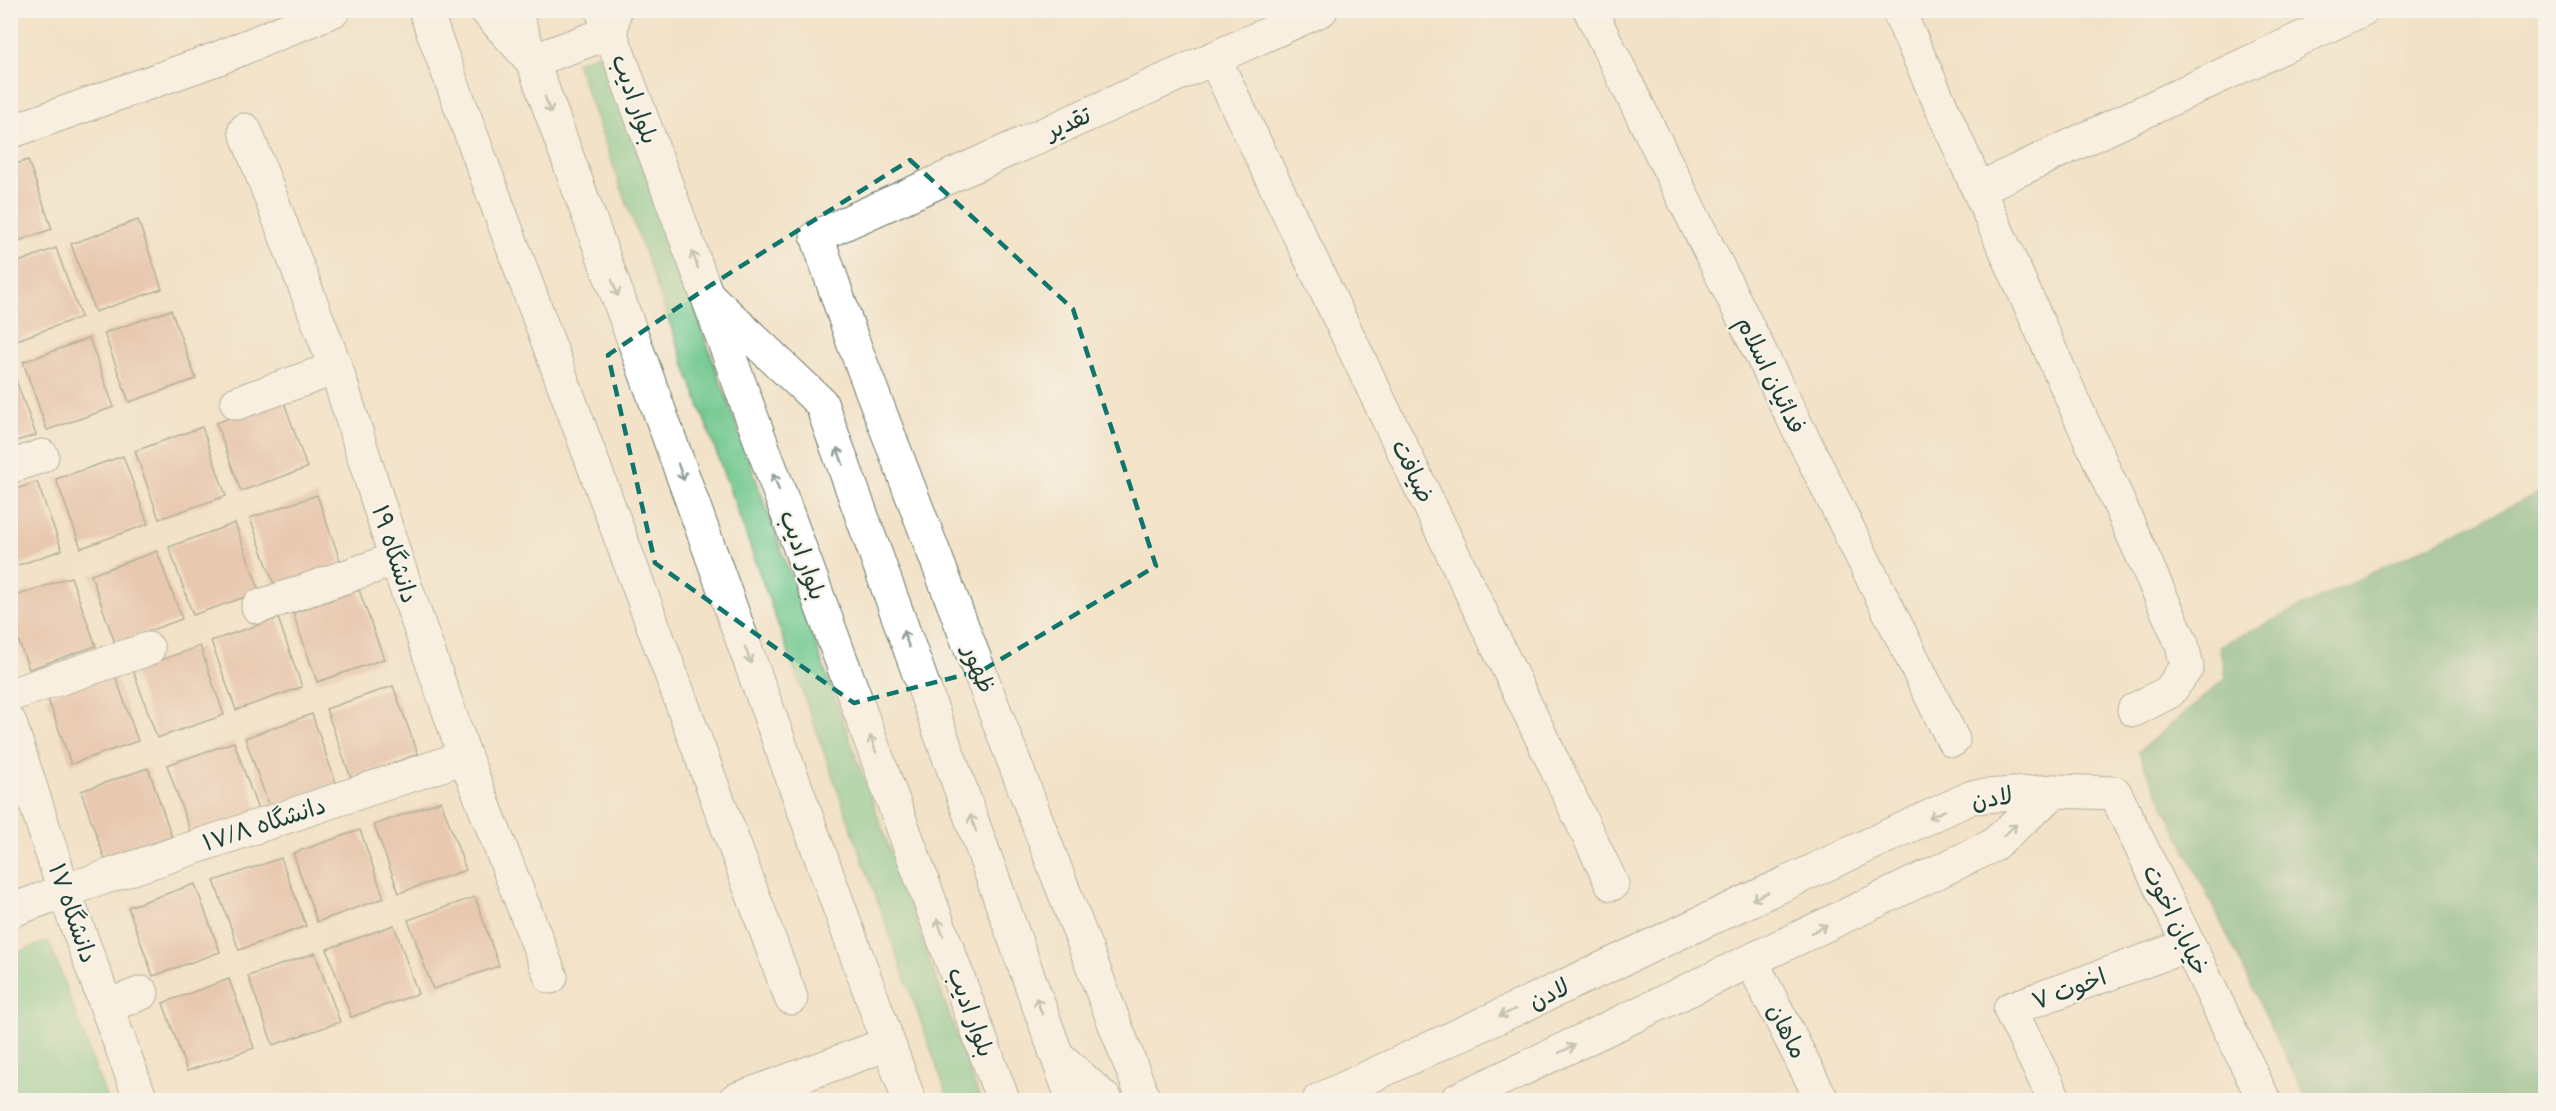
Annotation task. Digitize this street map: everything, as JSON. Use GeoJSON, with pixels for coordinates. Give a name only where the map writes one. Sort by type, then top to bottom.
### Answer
{"type":"FeatureCollection","features":[{"type":"Feature","properties":{"kind":"street"},"geometry":{"type":"LineString","coordinates":[[10,132],[219,58],[334,10]]}},
{"type":"Feature","properties":{"kind":"street"},"geometry":{"type":"LineString","coordinates":[[425,10],[790,998]]}},
{"type":"Feature","properties":{"kind":"street"},"geometry":{"type":"LineString","coordinates":[[486,10],[532,61]]}},
{"type":"Feature","properties":{"kind":"street"},"geometry":{"type":"LineString","coordinates":[[514,10],[909,1101]]}},
{"type":"Feature","properties":{"kind":"street","name":"تقدیر"},"geometry":{"type":"LineString","coordinates":[[817,237],[1321,10]]}},
{"type":"Feature","properties":{"kind":"street","name":"فدائیان اسلام"},"geometry":{"type":"LineString","coordinates":[[1590,10],[1953,740]]}},
{"type":"Feature","properties":{"kind":"street"},"geometry":{"type":"LineString","coordinates":[[1898,10],[2182,644],[2187,667],[2169,692],[2134,710]]}},
{"type":"Feature","properties":{"kind":"street"},"geometry":{"type":"LineString","coordinates":[[1978,189],[2362,10]]}},
{"type":"Feature","properties":{"kind":"street"},"geometry":{"type":"LineString","coordinates":[[532,61],[609,18]]}},
{"type":"Feature","properties":{"kind":"street","name":"بلوار ادیب"},"geometry":{"type":"LineString","coordinates":[[609,18],[708,296],[1003,1101]]}},
{"type":"Feature","properties":{"kind":"street","name":"ضیافت"},"geometry":{"type":"LineString","coordinates":[[1214,58],[1612,884]]}},
{"type":"Feature","properties":{"kind":"street","name":"دانشگاه ۱۹"},"geometry":{"type":"LineString","coordinates":[[245,129],[336,368],[396,559],[465,757],[551,977]]}},
{"type":"Feature","properties":{"kind":"street","name":"ظهور"},"geometry":{"type":"LineString","coordinates":[[817,237],[853,342],[1144,1101]]}},
{"type":"Feature","properties":{"kind":"street"},"geometry":{"type":"LineString","coordinates":[[708,296],[821,403],[1073,1101]]}},
{"type":"Feature","properties":{"kind":"street"},"geometry":{"type":"LineString","coordinates":[[237,403],[336,368]]}},
{"type":"Feature","properties":{"kind":"street"},"geometry":{"type":"LineString","coordinates":[[10,467],[42,456]]}},
{"type":"Feature","properties":{"kind":"street"},"geometry":{"type":"LineString","coordinates":[[258,607],[396,559]]}},
{"type":"Feature","properties":{"kind":"street"},"geometry":{"type":"LineString","coordinates":[[10,695],[148,649]]}},
{"type":"Feature","properties":{"kind":"street","name":"دانشگاه ۱۷"},"geometry":{"type":"LineString","coordinates":[[10,723],[64,891],[141,1101]]}},
{"type":"Feature","properties":{"kind":"street","name":"دانشگاه ۱۷/۸"},"geometry":{"type":"LineString","coordinates":[[10,911],[465,757]]}},
{"type":"Feature","properties":{"kind":"street","name":"خیابان اخوت"},"geometry":{"type":"LineString","coordinates":[[2055,790],[2115,793],[2264,1101]]}},
{"type":"Feature","properties":{"kind":"street","name":"لادن"},"geometry":{"type":"LineString","coordinates":[[1457,1101],[1519,1088],[1752,962],[1992,846],[2055,790]]}},
{"type":"Feature","properties":{"kind":"street","name":"لادن"},"geometry":{"type":"LineString","coordinates":[[1319,1101],[1972,797],[2055,790]]}},
{"type":"Feature","properties":{"kind":"street","name":"اخوت ۷"},"geometry":{"type":"LineString","coordinates":[[2055,1101],[2010,1010],[2189,945]]}},
{"type":"Feature","properties":{"kind":"street","name":"ماهان"},"geometry":{"type":"LineString","coordinates":[[1752,962],[1822,1101]]}},
{"type":"Feature","properties":{"kind":"street"},"geometry":{"type":"LineString","coordinates":[[107,1006],[142,993]]}},
{"type":"Feature","properties":{"kind":"street"},"geometry":{"type":"LineString","coordinates":[[735,1101],[888,1044]]}},
{"type":"Feature","properties":{"kind":"street"},"geometry":{"type":"LineString","coordinates":[[1056,1054],[1106,1101]]}},
{"type":"Feature","properties":{"kind":"highlighted area"},"geometry":{"type":"Polygon","coordinates":[[[910,160],[1073,309],[1156,566],[983,670],[854,703],[655,563],[608,355],[711,285],[910,160]]]}},
{"type":"Feature","properties":{"kind":"green space"},"geometry":{"type":"Polygon","coordinates":[[[602,53],[980,1100],[949,1100],[576,62],[602,53]]]}},
{"type":"Feature","properties":{"kind":"green space"},"geometry":{"type":"Polygon","coordinates":[[[2545,490],[2545,1100],[2307,1100],[2138,752],[2226,678],[2219,646],[2545,490]]]}},
{"type":"Feature","properties":{"kind":"green space"},"geometry":{"type":"Polygon","coordinates":[[[49,941],[107,1100],[11,1100],[11,955],[49,941]]]}},
{"type":"Feature","properties":{"kind":"building"},"geometry":{"type":"Polygon","coordinates":[[[28,160],[52,229],[10,244],[10,166],[28,160]]]}},
{"type":"Feature","properties":{"kind":"building"},"geometry":{"type":"Polygon","coordinates":[[[138,220],[162,289],[95,312],[71,244],[138,220]]]}},
{"type":"Feature","properties":{"kind":"building"},"geometry":{"type":"Polygon","coordinates":[[[56,248],[81,317],[14,341],[10,331],[10,265],[56,248]]]}},
{"type":"Feature","properties":{"kind":"building"},"geometry":{"type":"Polygon","coordinates":[[[171,310],[196,379],[129,402],[104,333],[171,310]]]}},
{"type":"Feature","properties":{"kind":"building"},"geometry":{"type":"Polygon","coordinates":[[[89,338],[114,407],[47,430],[23,362],[89,338]]]}},
{"type":"Feature","properties":{"kind":"building"},"geometry":{"type":"Polygon","coordinates":[[[10,364],[36,435],[10,443],[10,364]]]}},
{"type":"Feature","properties":{"kind":"building"},"geometry":{"type":"Polygon","coordinates":[[[283,399],[307,468],[241,491],[216,423],[283,399]]]}},
{"type":"Feature","properties":{"kind":"building"},"geometry":{"type":"Polygon","coordinates":[[[202,427],[226,496],[159,519],[135,451],[202,427]]]}},
{"type":"Feature","properties":{"kind":"building"},"geometry":{"type":"Polygon","coordinates":[[[123,456],[148,524],[81,548],[56,479],[123,456]]]}},
{"type":"Feature","properties":{"kind":"building"},"geometry":{"type":"Polygon","coordinates":[[[37,482],[62,550],[10,568],[10,491],[37,482]]]}},
{"type":"Feature","properties":{"kind":"building"},"geometry":{"type":"Polygon","coordinates":[[[317,495],[341,563],[275,587],[250,518],[317,495]]]}},
{"type":"Feature","properties":{"kind":"building"},"geometry":{"type":"Polygon","coordinates":[[[235,523],[260,592],[193,615],[169,547],[235,523]]]}},
{"type":"Feature","properties":{"kind":"building"},"geometry":{"type":"Polygon","coordinates":[[[157,551],[182,619],[115,643],[91,575],[157,551]]]}},
{"type":"Feature","properties":{"kind":"building"},"geometry":{"type":"Polygon","coordinates":[[[71,577],[96,646],[29,669],[10,618],[10,598],[71,577]]]}},
{"type":"Feature","properties":{"kind":"building"},"geometry":{"type":"Polygon","coordinates":[[[359,590],[384,659],[317,682],[293,613],[359,590]]]}},
{"type":"Feature","properties":{"kind":"building"},"geometry":{"type":"Polygon","coordinates":[[[278,618],[302,687],[236,710],[211,641],[278,618]]]}},
{"type":"Feature","properties":{"kind":"building"},"geometry":{"type":"Polygon","coordinates":[[[200,646],[224,715],[157,738],[133,670],[200,646]]]}},
{"type":"Feature","properties":{"kind":"building"},"geometry":{"type":"Polygon","coordinates":[[[114,672],[138,741],[71,764],[47,696],[114,672]]]}},
{"type":"Feature","properties":{"kind":"building"},"geometry":{"type":"Polygon","coordinates":[[[393,686],[418,754],[351,778],[326,709],[393,686]]]}},
{"type":"Feature","properties":{"kind":"building"},"geometry":{"type":"Polygon","coordinates":[[[312,714],[336,783],[269,806],[245,738],[312,714]]]}},
{"type":"Feature","properties":{"kind":"building"},"geometry":{"type":"Polygon","coordinates":[[[234,742],[258,810],[191,834],[167,765],[234,742]]]}},
{"type":"Feature","properties":{"kind":"building"},"geometry":{"type":"Polygon","coordinates":[[[148,768],[172,837],[105,860],[81,791],[148,768]]]}},
{"type":"Feature","properties":{"kind":"building"},"geometry":{"type":"Polygon","coordinates":[[[441,801],[466,870],[399,893],[374,825],[441,801]]]}},
{"type":"Feature","properties":{"kind":"building"},"geometry":{"type":"Polygon","coordinates":[[[360,830],[384,898],[317,922],[293,853],[360,830]]]}},
{"type":"Feature","properties":{"kind":"building"},"geometry":{"type":"Polygon","coordinates":[[[281,858],[306,926],[239,950],[214,881],[281,858]]]}},
{"type":"Feature","properties":{"kind":"building"},"geometry":{"type":"Polygon","coordinates":[[[195,884],[220,952],[153,976],[128,907],[195,884]]]}},
{"type":"Feature","properties":{"kind":"building"},"geometry":{"type":"Polygon","coordinates":[[[475,897],[499,966],[433,989],[408,920],[475,897]]]}},
{"type":"Feature","properties":{"kind":"building"},"geometry":{"type":"Polygon","coordinates":[[[394,925],[418,994],[351,1017],[327,949],[394,925]]]}},
{"type":"Feature","properties":{"kind":"building"},"geometry":{"type":"Polygon","coordinates":[[[315,953],[340,1022],[273,1045],[248,976],[315,953]]]}},
{"type":"Feature","properties":{"kind":"building"},"geometry":{"type":"Polygon","coordinates":[[[229,979],[254,1048],[187,1071],[163,1003],[229,979]]]}}]}
